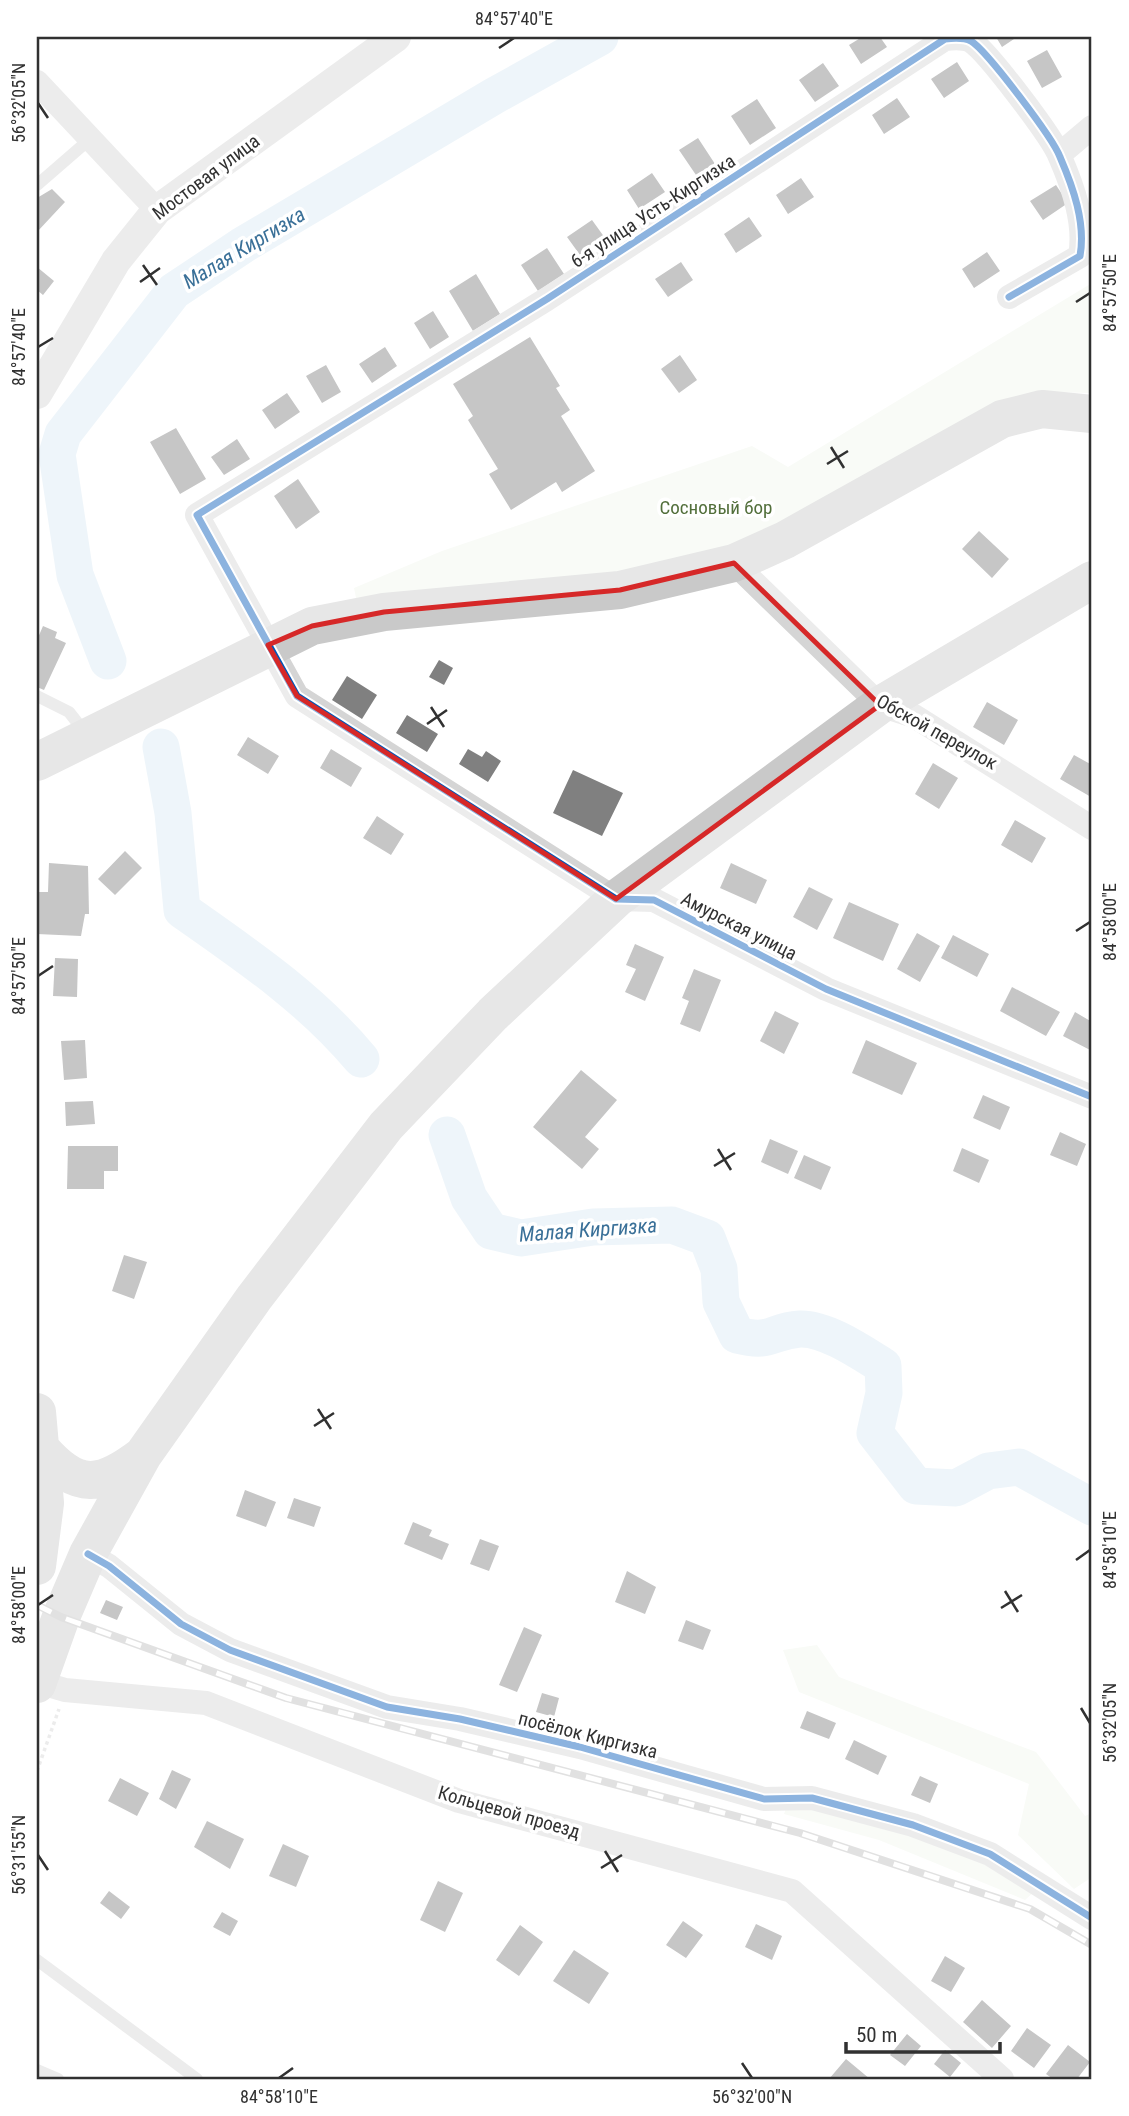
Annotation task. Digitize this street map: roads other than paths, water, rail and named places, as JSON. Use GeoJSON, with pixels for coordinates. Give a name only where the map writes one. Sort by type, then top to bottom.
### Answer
{"type":"FeatureCollection","features":[{"type":"Feature","properties":{"kind":"main road"},"geometry":{"type":"LineString","coordinates":[[37,762],[268,645],[313,626],[384,611],[620,590],[734,563],[785,540],[1002,419],[1042,409],[1092,414]]}},
{"type":"Feature","properties":{"kind":"main road"},"geometry":{"type":"LineString","coordinates":[[37,1683],[61,1617],[89,1554],[144,1455],[254,1298],[386,1126],[493,1014],[616,900],[880,705],[1092,580]]}},
{"type":"Feature","properties":{"kind":"main road"},"geometry":{"type":"LineString","coordinates":[[37,1412],[43,1450],[45,1503],[39,1558]]}},
{"type":"Feature","properties":{"kind":"main road"},"geometry":{"type":"LineString","coordinates":[[43,1450],[60,1470],[78,1479],[97,1482],[116,1476],[144,1455]]}},
{"type":"Feature","properties":{"kind":"street","name":"Мостовая улица"},"geometry":{"type":"LineString","coordinates":[[37,394],[116,261],[157,210],[396,37]]}},
{"type":"Feature","properties":{"kind":"street","name":"6-я улица Усть-Киргизка"},"geometry":{"type":"LineString","coordinates":[[268,645],[197,515],[547,299],[945,39],[957,37],[971,41],[992,61],[1060,154],[1082,224],[1080,256],[1009,297]]}},
{"type":"Feature","properties":{"kind":"street"},"geometry":{"type":"LineString","coordinates":[[37,82],[157,210]]}},
{"type":"Feature","properties":{"kind":"street"},"geometry":{"type":"LineString","coordinates":[[1060,154],[1092,127]]}},
{"type":"Feature","properties":{"kind":"street","name":"Обской переулок"},"geometry":{"type":"LineString","coordinates":[[734,563],[880,705],[914,716],[1092,828]]}},
{"type":"Feature","properties":{"kind":"street"},"geometry":{"type":"LineString","coordinates":[[268,645],[297,696],[616,900]]}},
{"type":"Feature","properties":{"kind":"street","name":"Амурская улица"},"geometry":{"type":"LineString","coordinates":[[616,900],[654,900],[825,989],[1092,1097]]}},
{"type":"Feature","properties":{"kind":"street","name":"посёлок Киргизка"},"geometry":{"type":"LineString","coordinates":[[89,1554],[109,1566],[181,1624],[230,1650],[387,1707],[460,1719],[580,1747],[764,1799],[812,1798],[913,1825],[990,1854],[1092,1918]]}},
{"type":"Feature","properties":{"kind":"street","name":"Кольцевой проезд"},"geometry":{"type":"LineString","coordinates":[[37,1683],[65,1690],[206,1703],[459,1801],[792,1891],[1002,2079]]}},
{"type":"Feature","properties":{"kind":"lane"},"geometry":{"type":"LineString","coordinates":[[37,185],[90,139]]}},
{"type":"Feature","properties":{"kind":"lane"},"geometry":{"type":"LineString","coordinates":[[37,696],[69,712],[89,738]]}},
{"type":"Feature","properties":{"kind":"lane"},"geometry":{"type":"LineString","coordinates":[[37,1960],[197,2079]]}},
{"type":"Feature","properties":{"kind":"lane"},"geometry":{"type":"LineString","coordinates":[[37,2070],[58,2079]]}},
{"type":"Feature","properties":{"kind":"waterway","name":"Малая Киргизка"},"geometry":{"type":"LineString","coordinates":[[108,661],[75,575],[57,454],[63,434],[174,291],[243,245],[494,96],[600,37]]}},
{"type":"Feature","properties":{"kind":"waterway","name":"Малая Киргизка"},"geometry":{"type":"LineString","coordinates":[[161,747],[173,813],[182,910],[299,997],[321,1016],[361,1059]]}},
{"type":"Feature","properties":{"kind":"waterway","name":"Малая Киргизка"},"geometry":{"type":"LineString","coordinates":[[447,1135],[469,1198],[491,1231],[521,1238],[593,1227],[672,1225],[707,1238],[719,1269],[721,1302],[737,1335],[765,1338],[790,1330],[810,1330],[843,1342],[883,1366],[884,1393],[875,1433],[916,1486],[956,1488],[988,1471],[1019,1467],[1092,1507]]}},
{"type":"Feature","properties":{"kind":"railway"},"geometry":{"type":"LineString","coordinates":[[37,1605],[61,1617],[286,1698],[800,1833],[1030,1909],[1092,1945]]}},
{"type":"Feature","properties":{"kind":"park label","name":"Сосновый бор"},"geometry":{"type":"Point","coordinates":[716,507]}}]}
